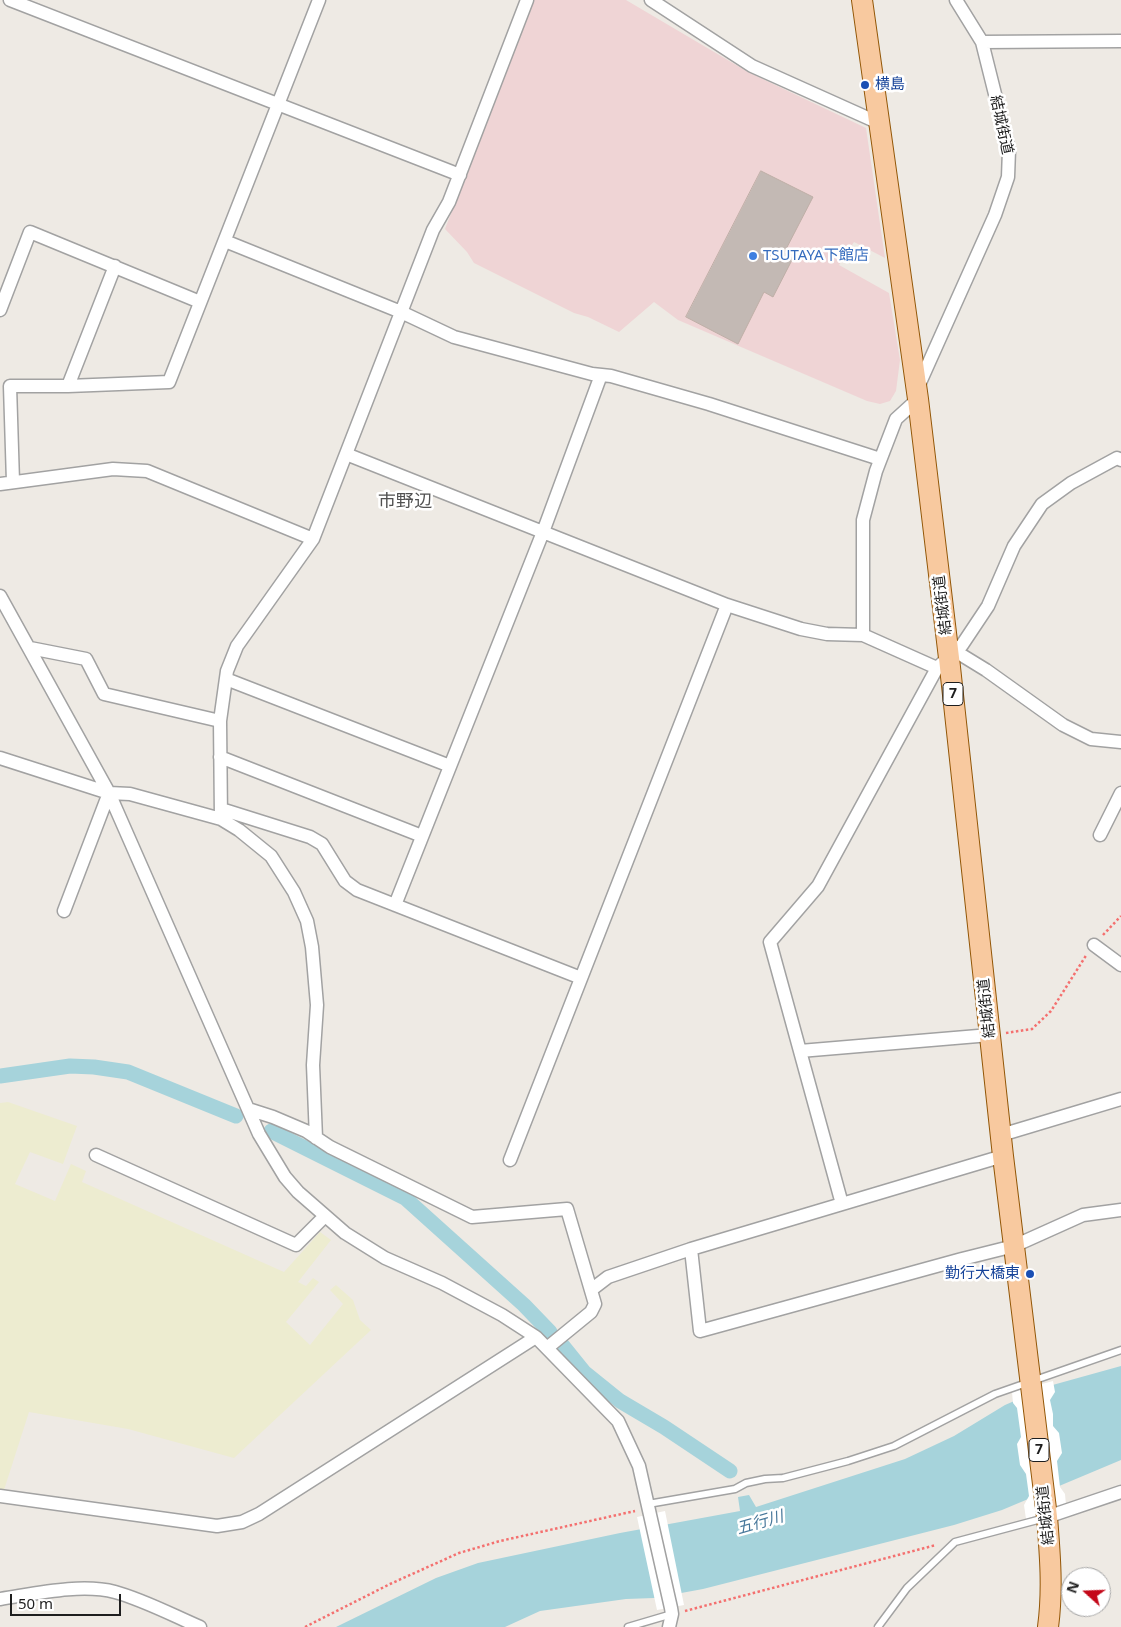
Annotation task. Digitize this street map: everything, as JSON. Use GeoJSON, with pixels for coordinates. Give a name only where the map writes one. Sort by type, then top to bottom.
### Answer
{"type":"FeatureCollection","features":[{"type":"Feature","properties":{"kind":"main road","name":"結城街道"},"geometry":{"type":"LineString","coordinates":[[862,0],[917,394],[1003,1156],[1046,1514],[1051,1559],[1048,1627]]}},
{"type":"Feature","properties":{"kind":"street"},"geometry":{"type":"LineString","coordinates":[[10,0],[460,175]]}},
{"type":"Feature","properties":{"kind":"street"},"geometry":{"type":"LineString","coordinates":[[13,482],[5,386],[68,386],[169,382],[318,0]]}},
{"type":"Feature","properties":{"kind":"street"},"geometry":{"type":"LineString","coordinates":[[316,1138],[313,1065],[317,1005],[312,947],[307,922],[294,892],[271,856],[221,814],[220,721],[226,679],[237,646],[313,539],[433,230],[449,202],[527,0]]}},
{"type":"Feature","properties":{"kind":"street"},"geometry":{"type":"LineString","coordinates":[[651,0],[752,66],[879,122]]}},
{"type":"Feature","properties":{"kind":"street","name":"結城街道"},"geometry":{"type":"LineString","coordinates":[[917,394],[995,214],[1008,177],[1009,150],[982,42],[956,0]]}},
{"type":"Feature","properties":{"kind":"street"},"geometry":{"type":"LineString","coordinates":[[982,42],[1121,41]]}},
{"type":"Feature","properties":{"kind":"street"},"geometry":{"type":"LineString","coordinates":[[0,310],[30,232],[200,302]]}},
{"type":"Feature","properties":{"kind":"street"},"geometry":{"type":"LineString","coordinates":[[225,241],[401,312],[454,337],[709,404],[880,459]]}},
{"type":"Feature","properties":{"kind":"street"},"geometry":{"type":"LineString","coordinates":[[68,386],[115,266]]}},
{"type":"Feature","properties":{"kind":"street"},"geometry":{"type":"LineString","coordinates":[[395,905],[543,532],[601,375]]}},
{"type":"Feature","properties":{"kind":"street"},"geometry":{"type":"LineString","coordinates":[[863,636],[863,520],[880,459],[896,418],[917,394]]}},
{"type":"Feature","properties":{"kind":"street"},"geometry":{"type":"LineString","coordinates":[[346,454],[727,605],[801,628],[827,634],[863,636],[986,670],[1063,724],[1091,739],[1121,742]]}},
{"type":"Feature","properties":{"kind":"street"},"geometry":{"type":"LineString","coordinates":[[842,1204],[770,942],[818,886],[947,659],[962,645],[988,606],[1014,546],[1042,504],[1071,483],[1117,458],[1121,460]]}},
{"type":"Feature","properties":{"kind":"street"},"geometry":{"type":"LineString","coordinates":[[0,484],[113,469],[147,471],[313,539]]}},
{"type":"Feature","properties":{"kind":"street"},"geometry":{"type":"LineString","coordinates":[[0,596],[109,793],[259,1134],[285,1177],[298,1192],[325,1216],[345,1232],[385,1258],[442,1283],[502,1315],[536,1337],[618,1421],[639,1466],[671,1616]]}},
{"type":"Feature","properties":{"kind":"street"},"geometry":{"type":"LineString","coordinates":[[510,1160],[727,605]]}},
{"type":"Feature","properties":{"kind":"street"},"geometry":{"type":"LineString","coordinates":[[30,648],[86,659],[104,694],[220,721]]}},
{"type":"Feature","properties":{"kind":"street"},"geometry":{"type":"LineString","coordinates":[[226,679],[450,766]]}},
{"type":"Feature","properties":{"kind":"street"},"geometry":{"type":"LineString","coordinates":[[220,757],[422,836]]}},
{"type":"Feature","properties":{"kind":"street"},"geometry":{"type":"LineString","coordinates":[[0,758],[109,793],[130,794],[221,814],[310,838],[322,844],[342,877],[351,887],[581,978]]}},
{"type":"Feature","properties":{"kind":"street"},"geometry":{"type":"LineString","coordinates":[[64,910],[109,793]]}},
{"type":"Feature","properties":{"kind":"street"},"geometry":{"type":"LineString","coordinates":[[1100,835],[1121,793]]}},
{"type":"Feature","properties":{"kind":"street"},"geometry":{"type":"LineString","coordinates":[[1094,945],[1121,965]]}},
{"type":"Feature","properties":{"kind":"street"},"geometry":{"type":"LineString","coordinates":[[800,1051],[990,1035]]}},
{"type":"Feature","properties":{"kind":"street"},"geometry":{"type":"LineString","coordinates":[[1001,1135],[1121,1099]]}},
{"type":"Feature","properties":{"kind":"street"},"geometry":{"type":"LineString","coordinates":[[248,1109],[306,1131],[330,1147],[370,1165],[385,1175],[472,1217],[490,1217],[566,1209],[594,1304],[591,1312],[546,1348]]}},
{"type":"Feature","properties":{"kind":"street"},"geometry":{"type":"LineString","coordinates":[[96,1155],[296,1245],[325,1216]]}},
{"type":"Feature","properties":{"kind":"street"},"geometry":{"type":"LineString","coordinates":[[591,1290],[608,1277],[690,1249],[1003,1156]]}},
{"type":"Feature","properties":{"kind":"street"},"geometry":{"type":"LineString","coordinates":[[690,1249],[700,1331],[962,1258],[1014,1246],[1083,1215],[1121,1210]]}},
{"type":"Feature","properties":{"kind":"street"},"geometry":{"type":"LineString","coordinates":[[0,1496],[217,1526],[242,1522],[259,1514],[536,1337]]}},
{"type":"Feature","properties":{"kind":"street"},"geometry":{"type":"LineString","coordinates":[[1046,1514],[1121,1492]]}},
{"type":"Feature","properties":{"kind":"street"},"geometry":{"type":"LineString","coordinates":[[0,1599],[69,1590],[89,1589],[113,1592],[138,1600],[200,1627]]}},
{"type":"Feature","properties":{"kind":"lane"},"geometry":{"type":"LineString","coordinates":[[649,1509],[734,1489],[746,1483],[783,1478],[894,1446],[995,1394],[1031,1385],[1121,1350]]}},
{"type":"Feature","properties":{"kind":"lane"},"geometry":{"type":"LineString","coordinates":[[878,1627],[907,1588],[955,1542],[1046,1514]]}},
{"type":"Feature","properties":{"kind":"lane"},"geometry":{"type":"LineString","coordinates":[[628,1627],[671,1616]]}},
{"type":"Feature","properties":{"kind":"path"},"geometry":{"type":"LineString","coordinates":[[990,1035],[1032,1030],[1051,1011],[1089,950],[1121,916]]}},
{"type":"Feature","properties":{"kind":"path"},"geometry":{"type":"LineString","coordinates":[[305,1627],[390,1584],[459,1553],[500,1541],[649,1509]]}},
{"type":"Feature","properties":{"kind":"path"},"geometry":{"type":"LineString","coordinates":[[671,1616],[841,1569],[955,1542]]}},
{"type":"Feature","properties":{"kind":"shaded area"},"geometry":{"type":"Polygon","coordinates":[[[533,0],[626,0],[748,72],[866,128],[885,258],[854,242],[839,265],[889,293],[900,360],[896,391],[890,401],[880,404],[867,401],[678,320],[654,302],[619,332],[588,317],[574,313],[474,263],[467,252],[445,229],[533,0]]]}},
{"type":"Feature","properties":{"kind":"green space"},"geometry":{"type":"Polygon","coordinates":[[[8,1102],[77,1126],[63,1164],[30,1152],[15,1184],[55,1201],[71,1164],[86,1171],[82,1182],[284,1272],[320,1232],[331,1240],[298,1282],[306,1286],[313,1278],[319,1282],[286,1322],[310,1345],[343,1304],[330,1290],[336,1285],[353,1300],[360,1320],[371,1330],[234,1458],[128,1429],[29,1412],[4,1490],[0,1489],[0,1103],[8,1102]]]}},
{"type":"Feature","properties":{"kind":"water","name":"五行川"},"geometry":{"type":"Polygon","coordinates":[[[1121,1366],[1121,1460],[1002,1510],[954,1525],[703,1589],[654,1598],[626,1599],[540,1611],[505,1627],[336,1627],[436,1578],[478,1563],[620,1533],[740,1511],[738,1497],[749,1495],[756,1507],[905,1459],[954,1436],[1005,1405],[1049,1386],[1121,1366]]]}},
{"type":"Feature","properties":{"kind":"pier"},"geometry":{"type":"Polygon","coordinates":[[[1053,1381],[1055,1392],[1050,1400],[1053,1426],[1059,1433],[1062,1453],[1057,1461],[1060,1487],[1065,1494],[1066,1505],[1026,1519],[1024,1505],[1029,1496],[1026,1474],[1020,1465],[1017,1444],[1021,1437],[1017,1408],[1013,1403],[1012,1392],[1053,1381]]]}},
{"type":"Feature","properties":{"kind":"pier"},"geometry":{"type":"Polygon","coordinates":[[[665,1511],[684,1605],[657,1610],[637,1517],[665,1511]]]}},
{"type":"Feature","properties":{"kind":"building","name":"TSUTAYA下館店"},"geometry":{"type":"Polygon","coordinates":[[[761,171],[813,197],[784,253],[793,258],[773,297],[764,292],[738,344],[686,317],[761,171]]]}},
{"type":"Feature","properties":{"kind":"waterway"},"geometry":{"type":"LineString","coordinates":[[0,1076],[70,1066],[128,1072],[236,1116]]}},
{"type":"Feature","properties":{"kind":"waterway"},"geometry":{"type":"LineString","coordinates":[[271,1131],[405,1198],[524,1305],[550,1332]]}},
{"type":"Feature","properties":{"kind":"waterway"},"geometry":{"type":"LineString","coordinates":[[563,1346],[584,1372],[620,1401],[664,1427],[730,1471]]}},
{"type":"Feature","properties":{"kind":"place","name":"横島"},"geometry":{"type":"Point","coordinates":[865,85]}},
{"type":"Feature","properties":{"kind":"place","name":"TSUTAYA下館店"},"geometry":{"type":"Point","coordinates":[753,256]}},
{"type":"Feature","properties":{"kind":"place","name":"勤行大橋東"},"geometry":{"type":"Point","coordinates":[1030,1274]}},
{"type":"Feature","properties":{"kind":"district","name":"市野辺"},"geometry":{"type":"Point","coordinates":[405,502]}}]}
